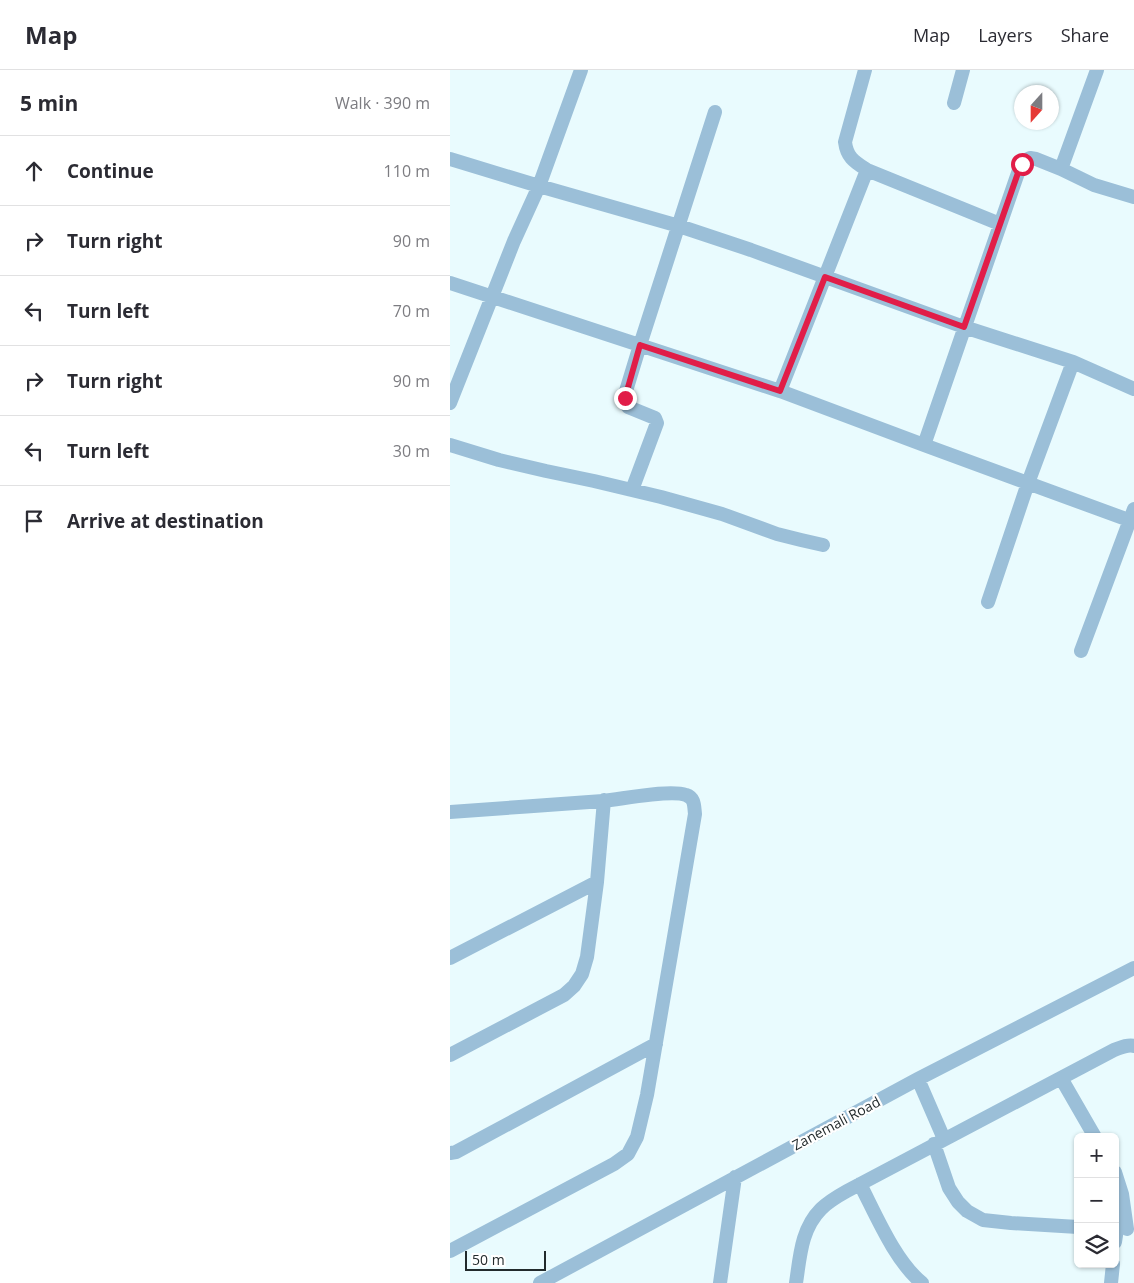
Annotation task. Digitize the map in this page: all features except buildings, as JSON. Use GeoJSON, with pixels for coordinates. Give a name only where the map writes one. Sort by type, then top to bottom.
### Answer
{"type":"FeatureCollection","features":[{"type":"Feature","properties":{"kind":"street"},"geometry":{"type":"LineString","coordinates":[[450,403],[514,240],[538,186],[582,70]]}},
{"type":"Feature","properties":{"kind":"street"},"geometry":{"type":"LineString","coordinates":[[865,70],[845,142],[846,152],[853,160],[867,170],[1000,224]]}},
{"type":"Feature","properties":{"kind":"street"},"geometry":{"type":"LineString","coordinates":[[954,103],[964,70]]}},
{"type":"Feature","properties":{"kind":"street"},"geometry":{"type":"LineString","coordinates":[[1061,169],[1097,70]]}},
{"type":"Feature","properties":{"kind":"street"},"geometry":{"type":"LineString","coordinates":[[632,490],[657,423],[655,418],[628,407],[625,402],[626,391],[715,112]]}},
{"type":"Feature","properties":{"kind":"street"},"geometry":{"type":"LineString","coordinates":[[924,445],[1019,170],[1026,160],[1030,158],[1036,159],[1094,185],[1134,197]]}},
{"type":"Feature","properties":{"kind":"street"},"geometry":{"type":"LineString","coordinates":[[450,159],[679,226],[964,327],[1073,362],[1134,389]]}},
{"type":"Feature","properties":{"kind":"street"},"geometry":{"type":"LineString","coordinates":[[780,391],[867,170]]}},
{"type":"Feature","properties":{"kind":"street"},"geometry":{"type":"LineString","coordinates":[[450,283],[780,391],[1028,483],[1132,517],[1081,651]]}},
{"type":"Feature","properties":{"kind":"street"},"geometry":{"type":"LineString","coordinates":[[988,602],[1028,483],[1073,362]]}},
{"type":"Feature","properties":{"kind":"street"},"geometry":{"type":"LineString","coordinates":[[450,445],[509,462],[632,490],[722,514],[777,534],[823,545]]}},
{"type":"Feature","properties":{"kind":"street"},"geometry":{"type":"LineString","coordinates":[[450,812],[680,793],[689,795],[694,802],[695,814],[647,1096],[637,1137],[628,1154],[614,1164],[450,1251]]}},
{"type":"Feature","properties":{"kind":"street"},"geometry":{"type":"LineString","coordinates":[[450,1055],[564,995],[574,986],[582,974],[587,957],[597,882],[604,800]]}},
{"type":"Feature","properties":{"kind":"street"},"geometry":{"type":"LineString","coordinates":[[450,958],[597,882]]}},
{"type":"Feature","properties":{"kind":"street","name":"Zanemali Road"},"geometry":{"type":"LineString","coordinates":[[540,1283],[918,1079],[1134,968]]}},
{"type":"Feature","properties":{"kind":"street"},"geometry":{"type":"LineString","coordinates":[[450,1153],[456,1152],[656,1044]]}},
{"type":"Feature","properties":{"kind":"street"},"geometry":{"type":"LineString","coordinates":[[796,1283],[804,1235],[810,1221],[822,1208],[847,1191],[1114,1050],[1123,1046],[1134,1046]]}},
{"type":"Feature","properties":{"kind":"street"},"geometry":{"type":"LineString","coordinates":[[1062,1078],[1093,1133]]}},
{"type":"Feature","properties":{"kind":"street"},"geometry":{"type":"LineString","coordinates":[[918,1079],[939,1142],[949,1188],[958,1202],[967,1211],[983,1220],[1011,1224],[1074,1227]]}},
{"type":"Feature","properties":{"kind":"street"},"geometry":{"type":"LineString","coordinates":[[720,1283],[735,1178]]}},
{"type":"Feature","properties":{"kind":"street"},"geometry":{"type":"LineString","coordinates":[[1117,1178],[1122,1194],[1122,1232]]}},
{"type":"Feature","properties":{"kind":"street"},"geometry":{"type":"LineString","coordinates":[[860,1184],[896,1252],[912,1275],[922,1283]]}},
{"type":"Feature","properties":{"kind":"street"},"geometry":{"type":"LineString","coordinates":[[1111,1283],[1113,1268]]}},
{"type":"Feature","properties":{"kind":"route"},"geometry":{"type":"LineString","coordinates":[[625,398],[640,345],[780,391],[825,277],[964,327],[1022,164]]}}]}
